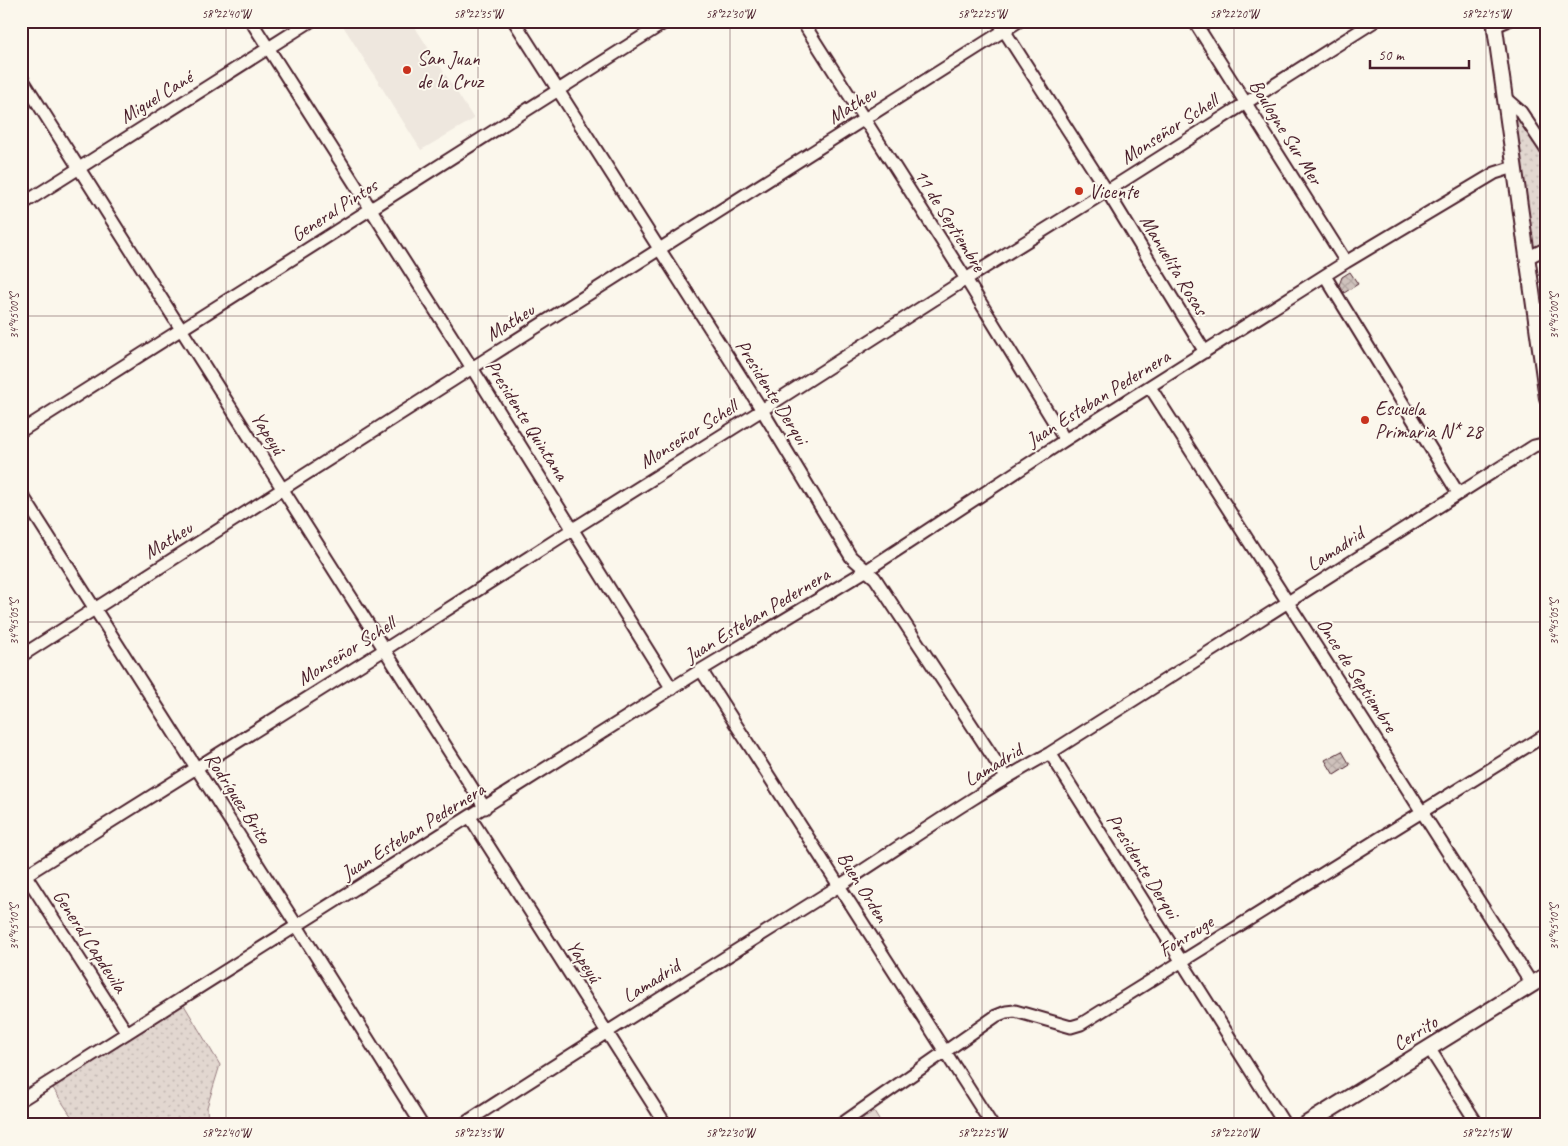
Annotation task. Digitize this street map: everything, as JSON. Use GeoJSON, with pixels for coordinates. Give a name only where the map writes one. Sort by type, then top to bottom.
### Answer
{"type":"FeatureCollection","features":[{"type":"Feature","properties":{"kind":"main road","name":"Cerrito"},"geometry":{"type":"LineString","coordinates":[[1305,1125],[1547,975]]}},
{"type":"Feature","properties":{"kind":"street","name":"Presidente Quintana"},"geometry":{"type":"LineString","coordinates":[[251,21],[472,368],[672,689]]}},
{"type":"Feature","properties":{"kind":"street","name":"Miguel Cané"},"geometry":{"type":"LineString","coordinates":[[21,205],[312,21]]}},
{"type":"Feature","properties":{"kind":"street","name":"Presidente Derqui"},"geometry":{"type":"LineString","coordinates":[[514,21],[762,410],[851,557],[875,578],[1006,777]]}},
{"type":"Feature","properties":{"kind":"street","name":"General Pintos"},"geometry":{"type":"LineString","coordinates":[[21,431],[667,21]]}},
{"type":"Feature","properties":{"kind":"street","name":"11 de Septiembre"},"geometry":{"type":"LineString","coordinates":[[802,21],[966,279],[1065,440]]}},
{"type":"Feature","properties":{"kind":"street","name":"Matheu"},"geometry":{"type":"LineString","coordinates":[[21,656],[864,120],[1001,26],[1019,21]]}},
{"type":"Feature","properties":{"kind":"street","name":"Boulogne Sur Mer"},"geometry":{"type":"LineString","coordinates":[[1194,21],[1346,262]]}},
{"type":"Feature","properties":{"kind":"street","name":"Monseñor Schell"},"geometry":{"type":"LineString","coordinates":[[23,874],[384,650],[1374,21]]}},
{"type":"Feature","properties":{"kind":"street"},"geometry":{"type":"LineString","coordinates":[[1499,23],[1505,98],[1547,398]]}},
{"type":"Feature","properties":{"kind":"street","name":"Manuelita Rosas"},"geometry":{"type":"LineString","coordinates":[[1001,26],[1107,191],[1205,352]]}},
{"type":"Feature","properties":{"kind":"street","name":"Yapeyú"},"geometry":{"type":"LineString","coordinates":[[21,77],[485,808]]}},
{"type":"Feature","properties":{"kind":"street"},"geometry":{"type":"LineString","coordinates":[[1505,98],[1521,112],[1547,151]]}},
{"type":"Feature","properties":{"kind":"street","name":"Juan Esteban Pedernera"},"geometry":{"type":"LineString","coordinates":[[21,1100],[701,670],[868,570],[1065,440],[1346,262],[1495,173],[1514,167]]}},
{"type":"Feature","properties":{"kind":"street"},"geometry":{"type":"LineString","coordinates":[[1526,258],[1547,248]]}},
{"type":"Feature","properties":{"kind":"street"},"geometry":{"type":"LineString","coordinates":[[1324,276],[1458,493]]}},
{"type":"Feature","properties":{"kind":"street","name":"Once de Septiembre"},"geometry":{"type":"LineString","coordinates":[[1150,387],[1532,984]]}},
{"type":"Feature","properties":{"kind":"street","name":"Lamadrid"},"geometry":{"type":"LineString","coordinates":[[462,1125],[607,1031],[840,885],[1006,777],[1050,753],[1534,446],[1547,443]]}},
{"type":"Feature","properties":{"kind":"street","name":"Rodríguez Brito"},"geometry":{"type":"LineString","coordinates":[[21,493],[298,926],[422,1125]]}},
{"type":"Feature","properties":{"kind":"street","name":"Buen Orden"},"geometry":{"type":"LineString","coordinates":[[701,670],[992,1125]]}},
{"type":"Feature","properties":{"kind":"street","name":"Fonrouge"},"geometry":{"type":"LineString","coordinates":[[840,1125],[996,1016],[1015,1011],[1071,1027],[1081,1024],[1547,734]]}},
{"type":"Feature","properties":{"kind":"street","name":"Presidente Derqui"},"geometry":{"type":"LineString","coordinates":[[1050,753],[1284,1125]]}},
{"type":"Feature","properties":{"kind":"street","name":"Yapeyú"},"geometry":{"type":"LineString","coordinates":[[470,817],[666,1125]]}},
{"type":"Feature","properties":{"kind":"street","name":"General Capdevila"},"geometry":{"type":"LineString","coordinates":[[23,874],[127,1033]]}},
{"type":"Feature","properties":{"kind":"street"},"geometry":{"type":"LineString","coordinates":[[1429,1048],[1478,1125]]}},
{"type":"Feature","properties":{"kind":"shaded area","name":"San Juan de la Cruz"},"geometry":{"type":"Polygon","coordinates":[[[340,21],[411,21],[474,119],[421,150],[340,21]]]}},
{"type":"Feature","properties":{"kind":"shaded area"},"geometry":{"type":"Polygon","coordinates":[[[1505,98],[1547,151],[1547,248],[1527,258],[1505,98]]]}},
{"type":"Feature","properties":{"kind":"shaded area"},"geometry":{"type":"Polygon","coordinates":[[[181,1000],[220,1065],[207,1107],[208,1125],[77,1125],[49,1082],[181,1000]]]}},
{"type":"Feature","properties":{"kind":"shaded area"},"geometry":{"type":"Polygon","coordinates":[[[874,1112],[882,1125],[854,1125],[874,1112]]]}},
{"type":"Feature","properties":{"kind":"building"},"geometry":{"type":"Polygon","coordinates":[[[1350,272],[1358,284],[1344,293],[1339,285],[1342,277],[1350,272]]]}},
{"type":"Feature","properties":{"kind":"building"},"geometry":{"type":"Polygon","coordinates":[[[1342,751],[1350,765],[1334,775],[1325,760],[1342,751]]]}},
{"type":"Feature","properties":{"kind":"place","name":"San Juan de la Cruz"},"geometry":{"type":"Point","coordinates":[407,70]}},
{"type":"Feature","properties":{"kind":"place","name":"Vicente"},"geometry":{"type":"Point","coordinates":[1079,191]}},
{"type":"Feature","properties":{"kind":"place","name":"Escuela Primaria N* 28"},"geometry":{"type":"Point","coordinates":[1365,420]}}]}
